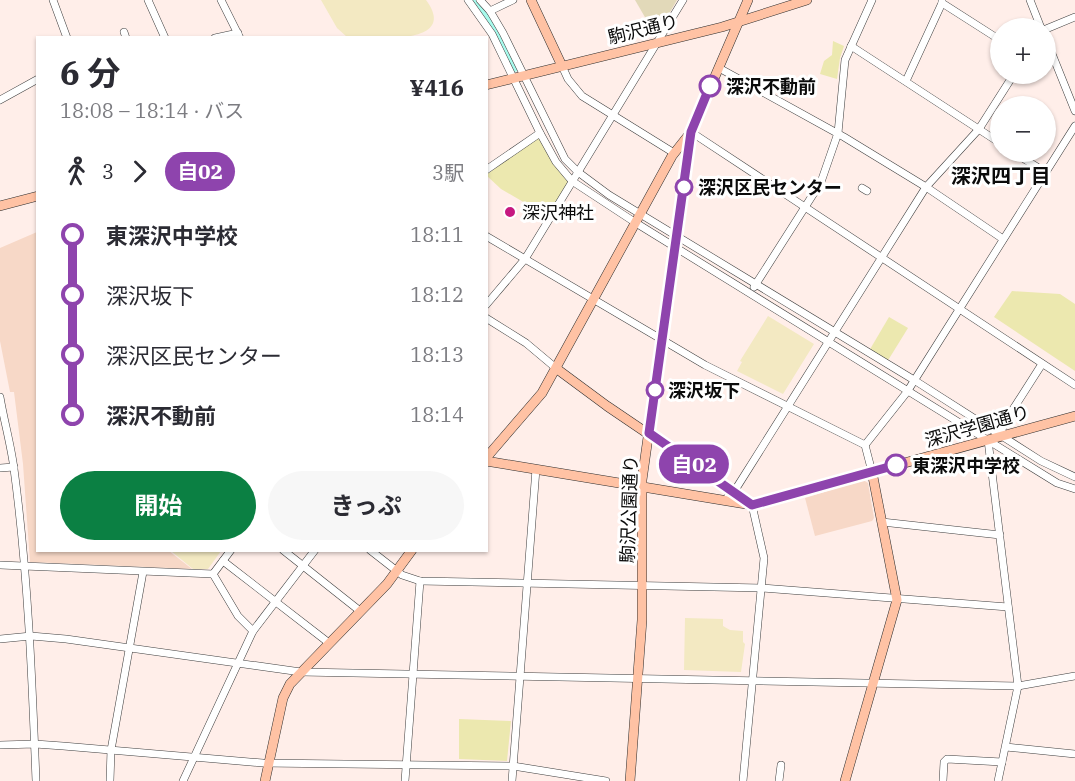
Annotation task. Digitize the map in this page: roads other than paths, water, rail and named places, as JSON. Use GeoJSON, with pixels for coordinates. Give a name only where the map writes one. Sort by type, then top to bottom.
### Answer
{"type":"FeatureCollection","features":[{"type":"Feature","properties":{"kind":"street"},"geometry":{"type":"LineString","coordinates":[[53,0],[66,36]]}},
{"type":"Feature","properties":{"kind":"street"},"geometry":{"type":"LineString","coordinates":[[148,0],[164,36]]}},
{"type":"Feature","properties":{"kind":"street"},"geometry":{"type":"LineString","coordinates":[[220,0],[239,35]]}},
{"type":"Feature","properties":{"kind":"street"},"geometry":{"type":"LineString","coordinates":[[468,0],[492,34],[556,162],[572,181],[907,392],[1057,483],[1075,489]]}},
{"type":"Feature","properties":{"kind":"street"},"geometry":{"type":"LineString","coordinates":[[480,0],[490,11],[525,76],[565,159],[578,172],[609,195],[914,380],[1001,436],[1057,470],[1075,477]]}},
{"type":"Feature","properties":{"kind":"street"},"geometry":{"type":"LineString","coordinates":[[490,11],[513,0]]}},
{"type":"Feature","properties":{"kind":"street"},"geometry":{"type":"LineString","coordinates":[[531,0],[568,79],[582,96],[674,153]]}},
{"type":"Feature","properties":{"kind":"street"},"geometry":{"type":"LineString","coordinates":[[488,303],[525,259],[683,0]]}},
{"type":"Feature","properties":{"kind":"street","name":"駒沢公園通り"},"geometry":{"type":"LineString","coordinates":[[630,781],[643,586],[642,487],[691,132],[748,0]]}},
{"type":"Feature","properties":{"kind":"street","name":"駒沢通り"},"geometry":{"type":"LineString","coordinates":[[488,84],[738,22],[807,0]]}},
{"type":"Feature","properties":{"kind":"street"},"geometry":{"type":"LineString","coordinates":[[750,293],[821,182],[838,133],[845,60],[872,0]]}},
{"type":"Feature","properties":{"kind":"street"},"geometry":{"type":"LineString","coordinates":[[1030,0],[1038,18]]}},
{"type":"Feature","properties":{"kind":"street"},"geometry":{"type":"LineString","coordinates":[[906,81],[942,1],[990,33]]}},
{"type":"Feature","properties":{"kind":"street"},"geometry":{"type":"LineString","coordinates":[[1056,24],[1075,17]]}},
{"type":"Feature","properties":{"kind":"street"},"geometry":{"type":"LineString","coordinates":[[851,46],[990,136]]}},
{"type":"Feature","properties":{"kind":"street"},"geometry":{"type":"LineString","coordinates":[[1056,64],[1075,111]]}},
{"type":"Feature","properties":{"kind":"street"},"geometry":{"type":"LineString","coordinates":[[719,68],[838,133],[926,187],[1003,239]]}},
{"type":"Feature","properties":{"kind":"street"},"geometry":{"type":"LineString","coordinates":[[0,100],[36,80]]}},
{"type":"Feature","properties":{"kind":"street"},"geometry":{"type":"LineString","coordinates":[[725,500],[734,491],[926,187],[979,129],[1008,84]]}},
{"type":"Feature","properties":{"kind":"street"},"geometry":{"type":"LineString","coordinates":[[865,445],[907,392],[1075,126]]}},
{"type":"Feature","properties":{"kind":"street"},"geometry":{"type":"LineString","coordinates":[[488,458],[535,403],[556,369],[674,153],[691,132],[1075,385]]}},
{"type":"Feature","properties":{"kind":"street"},"geometry":{"type":"LineString","coordinates":[[488,169],[540,133]]}},
{"type":"Feature","properties":{"kind":"street"},"geometry":{"type":"LineString","coordinates":[[1029,162],[1045,172]]}},
{"type":"Feature","properties":{"kind":"street"},"geometry":{"type":"LineString","coordinates":[[0,206],[36,197]]}},
{"type":"Feature","properties":{"kind":"street"},"geometry":{"type":"LineString","coordinates":[[488,237],[705,365],[865,445],[897,600],[845,781]]}},
{"type":"Feature","properties":{"kind":"street"},"geometry":{"type":"LineString","coordinates":[[488,319],[526,343],[556,369],[752,505],[764,558],[743,781]]}},
{"type":"Feature","properties":{"kind":"street"},"geometry":{"type":"LineString","coordinates":[[1001,436],[1003,425],[1042,364]]}},
{"type":"Feature","properties":{"kind":"street"},"geometry":{"type":"LineString","coordinates":[[0,397],[14,467],[25,566],[31,636],[36,781]]}},
{"type":"Feature","properties":{"kind":"street","name":"深沢学園通り"},"geometry":{"type":"LineString","coordinates":[[488,460],[752,505],[1075,416]]}},
{"type":"Feature","properties":{"kind":"street"},"geometry":{"type":"LineString","coordinates":[[988,440],[1018,686],[998,781]]}},
{"type":"Feature","properties":{"kind":"street"},"geometry":{"type":"LineString","coordinates":[[0,468],[14,467]]}},
{"type":"Feature","properties":{"kind":"street"},"geometry":{"type":"LineString","coordinates":[[512,781],[536,469]]}},
{"type":"Feature","properties":{"kind":"street"},"geometry":{"type":"LineString","coordinates":[[882,522],[1000,535]]}},
{"type":"Feature","properties":{"kind":"street"},"geometry":{"type":"LineString","coordinates":[[213,574],[230,552]]}},
{"type":"Feature","properties":{"kind":"street"},"geometry":{"type":"LineString","coordinates":[[286,552],[360,611]]}},
{"type":"Feature","properties":{"kind":"street"},"geometry":{"type":"LineString","coordinates":[[183,781],[253,631],[314,552]]}},
{"type":"Feature","properties":{"kind":"street"},"geometry":{"type":"LineString","coordinates":[[373,552],[398,572],[420,581],[762,588],[1008,607]]}},
{"type":"Feature","properties":{"kind":"street"},"geometry":{"type":"LineString","coordinates":[[265,781],[284,695],[290,684],[398,572],[411,552]]}},
{"type":"Feature","properties":{"kind":"street"},"geometry":{"type":"LineString","coordinates":[[223,561],[329,643]]}},
{"type":"Feature","properties":{"kind":"street"},"geometry":{"type":"LineString","coordinates":[[0,565],[213,574]]}},
{"type":"Feature","properties":{"kind":"street"},"geometry":{"type":"LineString","coordinates":[[110,781],[111,750],[143,572]]}},
{"type":"Feature","properties":{"kind":"street"},"geometry":{"type":"LineString","coordinates":[[213,574],[238,616],[253,631]]}},
{"type":"Feature","properties":{"kind":"street"},"geometry":{"type":"LineString","coordinates":[[405,781],[420,581]]}},
{"type":"Feature","properties":{"kind":"street"},"geometry":{"type":"LineString","coordinates":[[0,639],[31,636],[300,672],[1018,686],[1075,676]]}},
{"type":"Feature","properties":{"kind":"street"},"geometry":{"type":"LineString","coordinates":[[0,745],[35,744],[268,763],[513,766],[606,781]]}},
{"type":"Feature","properties":{"kind":"street"},"geometry":{"type":"LineString","coordinates":[[1006,747],[1075,754]]}},
{"type":"Feature","properties":{"kind":"street"},"geometry":{"type":"LineString","coordinates":[[943,781],[944,762],[947,759],[1002,762]]}},
{"type":"Feature","properties":{"kind":"street"},"geometry":{"type":"LineString","coordinates":[[780,765],[780,781]]}},
{"type":"Feature","properties":{"kind":"waterway"},"geometry":{"type":"LineString","coordinates":[[474,0],[498,34],[514,66]]}},
{"type":"Feature","properties":{"kind":"place","name":"深沢不動前"},"geometry":{"type":"Point","coordinates":[710,86]}},
{"type":"Feature","properties":{"kind":"place","name":"深沢区民センター"},"geometry":{"type":"Point","coordinates":[684,187]}},
{"type":"Feature","properties":{"kind":"place","name":"深沢神社"},"geometry":{"type":"Point","coordinates":[510,212]}},
{"type":"Feature","properties":{"kind":"place","name":"深沢坂下"},"geometry":{"type":"Point","coordinates":[655,390]}},
{"type":"Feature","properties":{"kind":"place","name":"東深沢中学校"},"geometry":{"type":"Point","coordinates":[896,465]}},
{"type":"Feature","properties":{"kind":"district","name":"深沢四丁目"},"geometry":{"type":"Point","coordinates":[1001,175]}}]}
